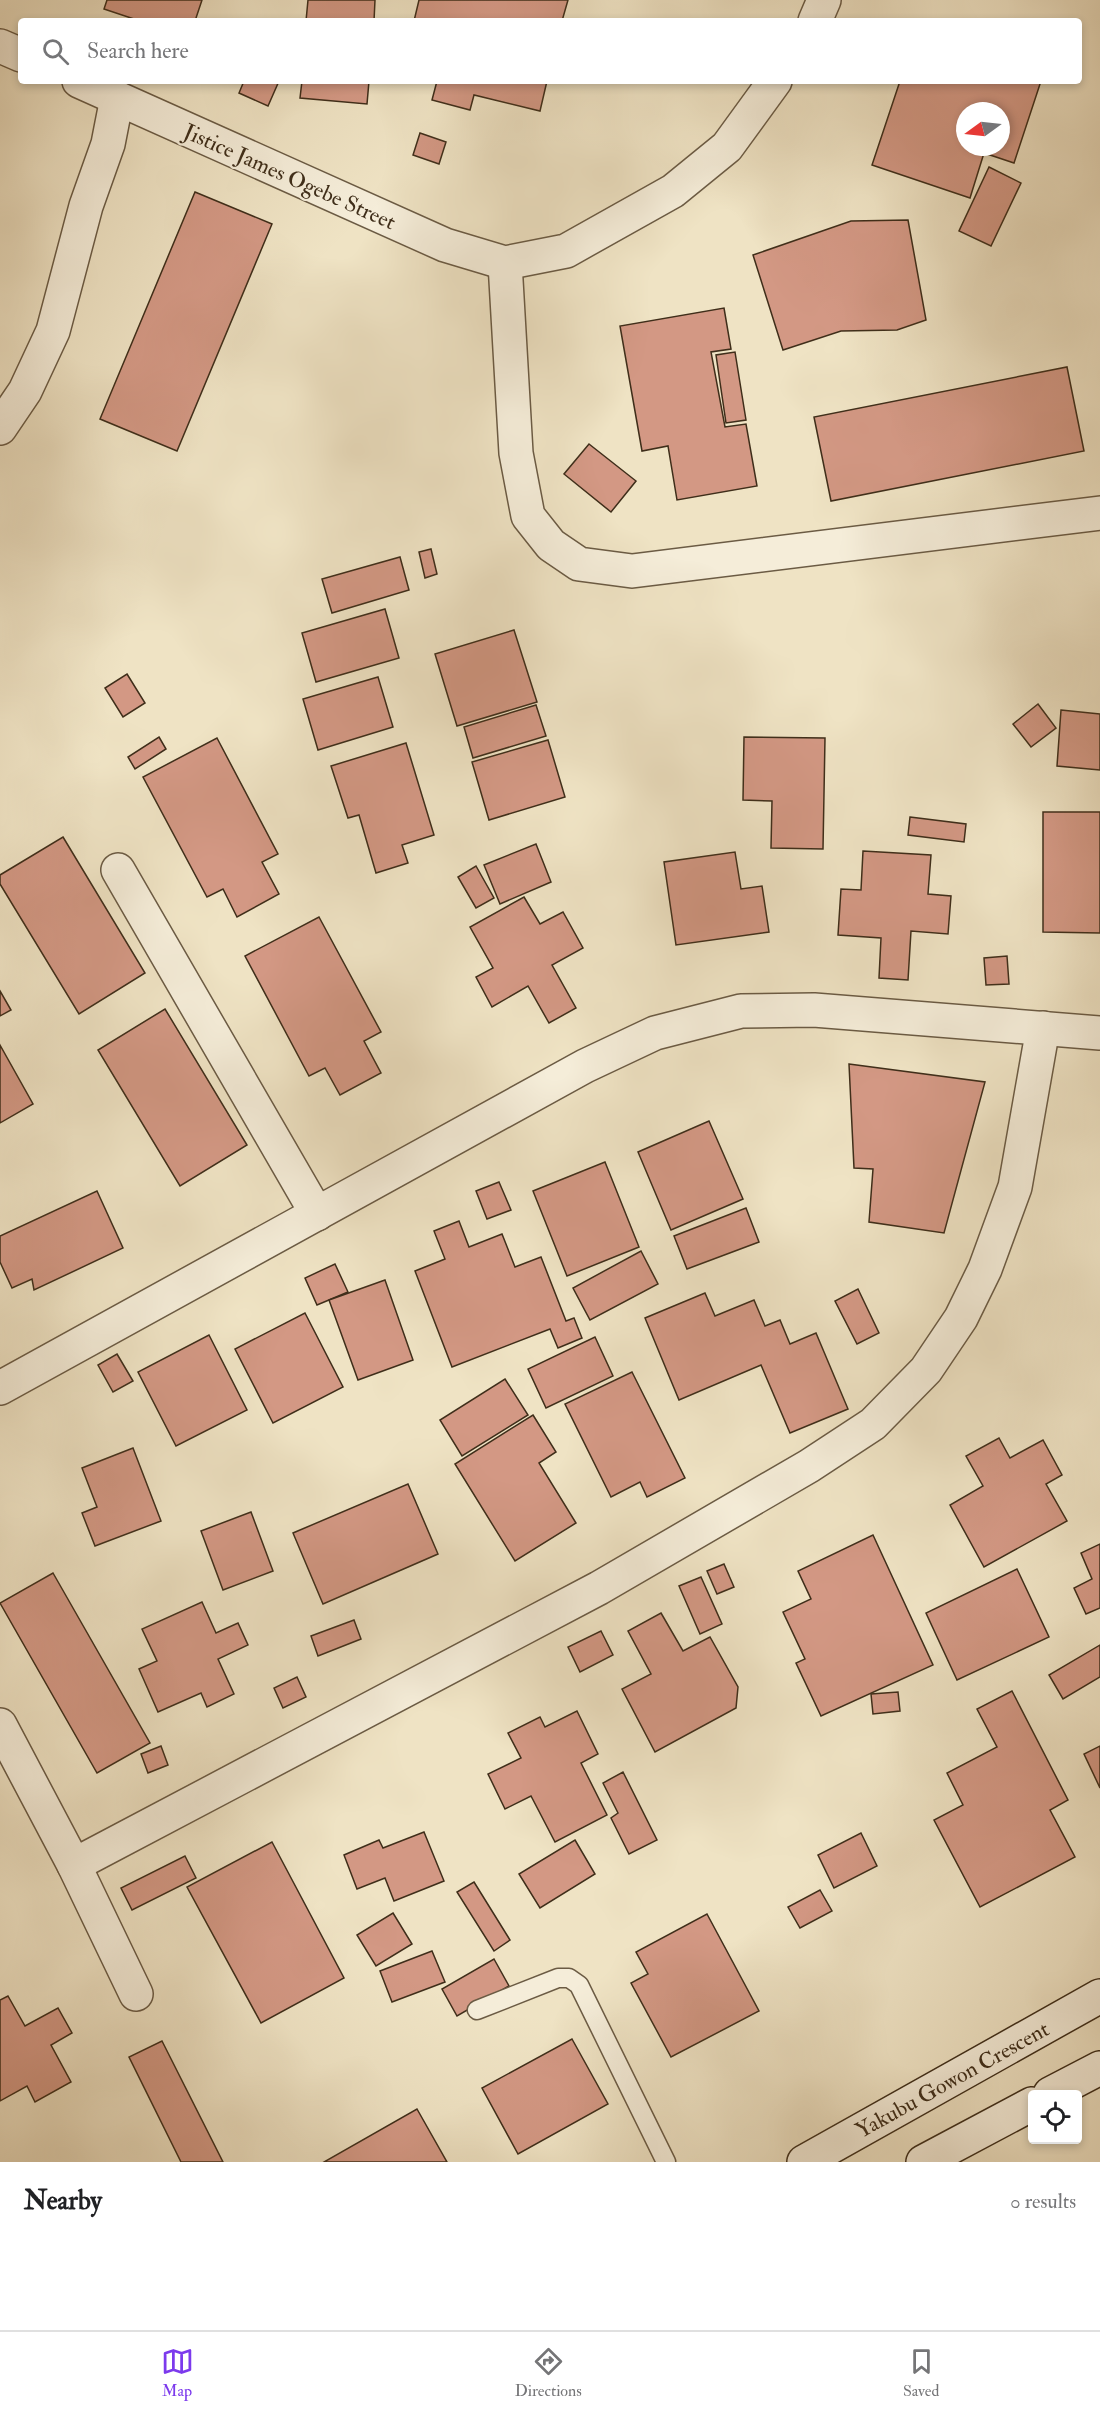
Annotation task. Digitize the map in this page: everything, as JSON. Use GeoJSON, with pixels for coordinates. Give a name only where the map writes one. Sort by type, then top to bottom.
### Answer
{"type":"FeatureCollection","features":[{"type":"Feature","properties":{"kind":"street"},"geometry":{"type":"LineString","coordinates":[[816,18],[824,0]]}},
{"type":"Feature","properties":{"kind":"street"},"geometry":{"type":"LineString","coordinates":[[0,46],[18,54]]}},
{"type":"Feature","properties":{"kind":"street","name":"Jistice James Ogebe Street"},"geometry":{"type":"LineString","coordinates":[[86,84],[445,245],[505,263]]}},
{"type":"Feature","properties":{"kind":"street"},"geometry":{"type":"LineString","coordinates":[[773,84],[727,147],[673,190],[566,251],[505,263],[516,453],[528,516],[551,545],[579,564],[632,571],[1100,513]]}},
{"type":"Feature","properties":{"kind":"street"},"geometry":{"type":"LineString","coordinates":[[0,428],[25,391],[53,331],[86,206],[108,144],[117,98]]}},
{"type":"Feature","properties":{"kind":"street"},"geometry":{"type":"LineString","coordinates":[[118,870],[317,1214]]}},
{"type":"Feature","properties":{"kind":"street"},"geometry":{"type":"LineString","coordinates":[[0,1389],[585,1066],[655,1033],[741,1011],[814,1010],[1100,1033]]}},
{"type":"Feature","properties":{"kind":"street"},"geometry":{"type":"LineString","coordinates":[[74,1865],[599,1588],[809,1466],[873,1424],[926,1370],[961,1318],[985,1269],[1015,1187],[1043,1028]]}},
{"type":"Feature","properties":{"kind":"street"},"geometry":{"type":"LineString","coordinates":[[0,1725],[74,1865],[136,1994]]}},
{"type":"Feature","properties":{"kind":"street","name":"Yakubu Gowon Crescent"},"geometry":{"type":"LineString","coordinates":[[804,2162],[1100,1996]]}},
{"type":"Feature","properties":{"kind":"street"},"geometry":{"type":"LineString","coordinates":[[1058,2090],[1100,2068]]}},
{"type":"Feature","properties":{"kind":"street"},"geometry":{"type":"LineString","coordinates":[[923,2162],[1028,2106]]}},
{"type":"Feature","properties":{"kind":"lane"},"geometry":{"type":"LineString","coordinates":[[477,2010],[558,1978],[569,1978],[579,1984],[666,2162]]}},
{"type":"Feature","properties":{"kind":"building"},"geometry":{"type":"Polygon","coordinates":[[[107,0],[202,0],[196,18],[131,18],[104,9],[107,0]]]}},
{"type":"Feature","properties":{"kind":"building"},"geometry":{"type":"Polygon","coordinates":[[[308,0],[375,0],[374,18],[306,18],[308,0]]]}},
{"type":"Feature","properties":{"kind":"building"},"geometry":{"type":"Polygon","coordinates":[[[419,0],[568,0],[563,18],[415,18],[419,0]]]}},
{"type":"Feature","properties":{"kind":"building"},"geometry":{"type":"Polygon","coordinates":[[[243,84],[278,84],[268,106],[239,93],[243,84]]]}},
{"type":"Feature","properties":{"kind":"building"},"geometry":{"type":"Polygon","coordinates":[[[302,84],[369,84],[367,104],[300,98],[302,84]]]}},
{"type":"Feature","properties":{"kind":"building"},"geometry":{"type":"Polygon","coordinates":[[[436,84],[546,84],[540,111],[474,95],[470,110],[432,100],[436,84]]]}},
{"type":"Feature","properties":{"kind":"building"},"geometry":{"type":"Polygon","coordinates":[[[899,84],[1040,84],[1014,163],[993,156],[1010,156],[1010,102],[956,102],[956,156],[983,156],[970,198],[872,165],[899,84]]]}},
{"type":"Feature","properties":{"kind":"building"},"geometry":{"type":"Polygon","coordinates":[[[420,133],[446,142],[439,164],[413,155],[420,133]]]}},
{"type":"Feature","properties":{"kind":"building"},"geometry":{"type":"Polygon","coordinates":[[[989,167],[1021,183],[991,246],[959,231],[989,167]]]}},
{"type":"Feature","properties":{"kind":"building"},"geometry":{"type":"Polygon","coordinates":[[[195,192],[272,224],[177,451],[100,419],[195,192]]]}},
{"type":"Feature","properties":{"kind":"building"},"geometry":{"type":"Polygon","coordinates":[[[908,220],[926,320],[897,330],[841,331],[783,350],[753,255],[851,221],[908,220]]]}},
{"type":"Feature","properties":{"kind":"building"},"geometry":{"type":"Polygon","coordinates":[[[724,308],[731,349],[711,352],[725,427],[746,424],[757,486],[677,500],[668,446],[642,451],[620,326],[724,308]]]}},
{"type":"Feature","properties":{"kind":"building"},"geometry":{"type":"Polygon","coordinates":[[[735,352],[746,420],[726,423],[716,355],[735,352]]]}},
{"type":"Feature","properties":{"kind":"building"},"geometry":{"type":"Polygon","coordinates":[[[1067,367],[1084,451],[831,501],[814,417],[1067,367]]]}},
{"type":"Feature","properties":{"kind":"building"},"geometry":{"type":"Polygon","coordinates":[[[589,444],[636,481],[611,512],[564,474],[589,444]]]}},
{"type":"Feature","properties":{"kind":"building"},"geometry":{"type":"Polygon","coordinates":[[[431,549],[437,574],[425,578],[419,552],[431,549]]]}},
{"type":"Feature","properties":{"kind":"building"},"geometry":{"type":"Polygon","coordinates":[[[400,557],[409,590],[332,613],[322,579],[400,557]]]}},
{"type":"Feature","properties":{"kind":"building"},"geometry":{"type":"Polygon","coordinates":[[[385,609],[399,658],[316,682],[302,633],[385,609]]]}},
{"type":"Feature","properties":{"kind":"building"},"geometry":{"type":"Polygon","coordinates":[[[514,630],[537,702],[457,726],[435,654],[514,630]]]}},
{"type":"Feature","properties":{"kind":"building"},"geometry":{"type":"Polygon","coordinates":[[[127,674],[145,703],[123,717],[105,688],[127,674]]]}},
{"type":"Feature","properties":{"kind":"building"},"geometry":{"type":"Polygon","coordinates":[[[378,677],[393,727],[318,750],[303,699],[378,677]]]}},
{"type":"Feature","properties":{"kind":"building"},"geometry":{"type":"Polygon","coordinates":[[[1038,704],[1056,728],[1031,747],[1013,724],[1038,704]]]}},
{"type":"Feature","properties":{"kind":"building"},"geometry":{"type":"Polygon","coordinates":[[[536,705],[546,736],[473,758],[464,727],[536,705]]]}},
{"type":"Feature","properties":{"kind":"building"},"geometry":{"type":"Polygon","coordinates":[[[1061,710],[1100,714],[1100,770],[1057,766],[1061,710]]]}},
{"type":"Feature","properties":{"kind":"building"},"geometry":{"type":"Polygon","coordinates":[[[159,737],[166,749],[135,769],[128,757],[159,737]]]}},
{"type":"Feature","properties":{"kind":"building"},"geometry":{"type":"Polygon","coordinates":[[[744,737],[825,738],[823,849],[771,848],[772,801],[743,800],[744,737]]]}},
{"type":"Feature","properties":{"kind":"building"},"geometry":{"type":"Polygon","coordinates":[[[217,738],[278,854],[262,862],[279,894],[237,917],[223,889],[207,897],[143,777],[217,738]]]}},
{"type":"Feature","properties":{"kind":"building"},"geometry":{"type":"Polygon","coordinates":[[[548,740],[565,797],[489,820],[472,762],[548,740]]]}},
{"type":"Feature","properties":{"kind":"building"},"geometry":{"type":"Polygon","coordinates":[[[406,743],[434,835],[402,845],[408,863],[376,873],[359,815],[348,818],[331,766],[406,743]]]}},
{"type":"Feature","properties":{"kind":"building"},"geometry":{"type":"Polygon","coordinates":[[[1043,812],[1100,812],[1100,933],[1043,932],[1043,812]]]}},
{"type":"Feature","properties":{"kind":"building"},"geometry":{"type":"Polygon","coordinates":[[[910,817],[966,824],[964,842],[908,835],[910,817]]]}},
{"type":"Feature","properties":{"kind":"building"},"geometry":{"type":"Polygon","coordinates":[[[63,837],[145,973],[79,1014],[0,884],[0,875],[63,837]]]}},
{"type":"Feature","properties":{"kind":"building"},"geometry":{"type":"Polygon","coordinates":[[[536,844],[551,882],[500,904],[484,865],[536,844]]]}},
{"type":"Feature","properties":{"kind":"building"},"geometry":{"type":"Polygon","coordinates":[[[863,851],[931,855],[928,894],[951,896],[948,934],[911,931],[908,980],[879,978],[881,938],[838,935],[841,889],[861,890],[863,851]]]}},
{"type":"Feature","properties":{"kind":"building"},"geometry":{"type":"Polygon","coordinates":[[[735,852],[741,889],[762,886],[769,932],[676,945],[664,862],[735,852]]]}},
{"type":"Feature","properties":{"kind":"building"},"geometry":{"type":"Polygon","coordinates":[[[476,866],[494,898],[476,908],[458,877],[476,866]]]}},
{"type":"Feature","properties":{"kind":"building"},"geometry":{"type":"Polygon","coordinates":[[[524,897],[540,924],[563,912],[583,948],[552,965],[576,1008],[549,1023],[528,986],[492,1007],[476,977],[493,968],[470,927],[524,897]]]}},
{"type":"Feature","properties":{"kind":"building"},"geometry":{"type":"Polygon","coordinates":[[[319,917],[381,1032],[364,1041],[381,1073],[340,1095],[325,1068],[309,1076],[245,956],[319,917]]]}},
{"type":"Feature","properties":{"kind":"building"},"geometry":{"type":"Polygon","coordinates":[[[1007,956],[1009,984],[986,985],[984,958],[1007,956]]]}},
{"type":"Feature","properties":{"kind":"building"},"geometry":{"type":"Polygon","coordinates":[[[0,991],[11,1010],[0,1016],[0,991]]]}},
{"type":"Feature","properties":{"kind":"building"},"geometry":{"type":"Polygon","coordinates":[[[165,1009],[247,1145],[180,1186],[98,1050],[165,1009]]]}},
{"type":"Feature","properties":{"kind":"building"},"geometry":{"type":"Polygon","coordinates":[[[0,1045],[33,1104],[0,1123],[0,1045]]]}},
{"type":"Feature","properties":{"kind":"building"},"geometry":{"type":"Polygon","coordinates":[[[849,1064],[985,1082],[944,1233],[869,1222],[873,1169],[854,1168],[849,1064]]]}},
{"type":"Feature","properties":{"kind":"building"},"geometry":{"type":"Polygon","coordinates":[[[709,1121],[743,1199],[671,1230],[638,1152],[709,1121]]]}},
{"type":"Feature","properties":{"kind":"building"},"geometry":{"type":"Polygon","coordinates":[[[605,1162],[639,1247],[567,1276],[533,1191],[605,1162]]]}},
{"type":"Feature","properties":{"kind":"building"},"geometry":{"type":"Polygon","coordinates":[[[499,1182],[511,1210],[487,1219],[476,1191],[499,1182]]]}},
{"type":"Feature","properties":{"kind":"building"},"geometry":{"type":"Polygon","coordinates":[[[97,1191],[123,1248],[34,1290],[32,1279],[12,1288],[0,1262],[0,1236],[97,1191]]]}},
{"type":"Feature","properties":{"kind":"building"},"geometry":{"type":"Polygon","coordinates":[[[746,1208],[759,1242],[687,1269],[674,1236],[746,1208]]]}},
{"type":"Feature","properties":{"kind":"building"},"geometry":{"type":"Polygon","coordinates":[[[459,1221],[469,1247],[502,1234],[515,1267],[541,1257],[566,1321],[574,1318],[582,1338],[558,1348],[550,1329],[452,1367],[415,1271],[445,1259],[434,1231],[459,1221]]]}},
{"type":"Feature","properties":{"kind":"building"},"geometry":{"type":"Polygon","coordinates":[[[641,1251],[658,1284],[590,1320],[573,1288],[641,1251]]]}},
{"type":"Feature","properties":{"kind":"building"},"geometry":{"type":"Polygon","coordinates":[[[335,1264],[348,1292],[317,1305],[305,1278],[335,1264]]]}},
{"type":"Feature","properties":{"kind":"building"},"geometry":{"type":"Polygon","coordinates":[[[385,1280],[413,1360],[358,1380],[329,1300],[385,1280]]]}},
{"type":"Feature","properties":{"kind":"building"},"geometry":{"type":"Polygon","coordinates":[[[858,1289],[879,1333],[857,1344],[835,1301],[858,1289]]]}},
{"type":"Feature","properties":{"kind":"building"},"geometry":{"type":"Polygon","coordinates":[[[705,1293],[715,1316],[754,1300],[765,1326],[780,1320],[790,1344],[816,1333],[848,1409],[790,1433],[761,1365],[679,1400],[645,1318],[705,1293]]]}},
{"type":"Feature","properties":{"kind":"building"},"geometry":{"type":"Polygon","coordinates":[[[305,1313],[343,1387],[273,1423],[235,1349],[305,1313]]]}},
{"type":"Feature","properties":{"kind":"building"},"geometry":{"type":"Polygon","coordinates":[[[209,1335],[247,1410],[176,1446],[138,1372],[209,1335]]]}},
{"type":"Feature","properties":{"kind":"building"},"geometry":{"type":"Polygon","coordinates":[[[595,1337],[613,1376],[546,1408],[528,1369],[595,1337]]]}},
{"type":"Feature","properties":{"kind":"building"},"geometry":{"type":"Polygon","coordinates":[[[117,1354],[133,1381],[113,1392],[98,1365],[117,1354]]]}},
{"type":"Feature","properties":{"kind":"building"},"geometry":{"type":"Polygon","coordinates":[[[632,1372],[685,1478],[647,1497],[640,1482],[611,1497],[565,1404],[632,1372]]]}},
{"type":"Feature","properties":{"kind":"building"},"geometry":{"type":"Polygon","coordinates":[[[505,1379],[528,1415],[462,1456],[440,1420],[505,1379]]]}},
{"type":"Feature","properties":{"kind":"building"},"geometry":{"type":"Polygon","coordinates":[[[533,1415],[556,1452],[539,1463],[576,1523],[515,1561],[455,1464],[533,1415]]]}},
{"type":"Feature","properties":{"kind":"building"},"geometry":{"type":"Polygon","coordinates":[[[999,1438],[1010,1458],[1043,1440],[1062,1475],[1046,1484],[1067,1521],[984,1567],[950,1505],[983,1486],[966,1456],[999,1438]]]}},
{"type":"Feature","properties":{"kind":"building"},"geometry":{"type":"Polygon","coordinates":[[[133,1448],[161,1521],[95,1546],[82,1513],[97,1507],[82,1468],[133,1448]]]}},
{"type":"Feature","properties":{"kind":"building"},"geometry":{"type":"Polygon","coordinates":[[[408,1484],[438,1554],[323,1604],[293,1533],[408,1484]]]}},
{"type":"Feature","properties":{"kind":"building"},"geometry":{"type":"Polygon","coordinates":[[[251,1512],[273,1571],[223,1590],[201,1531],[251,1512]]]}},
{"type":"Feature","properties":{"kind":"building"},"geometry":{"type":"Polygon","coordinates":[[[873,1535],[933,1665],[821,1716],[796,1663],[805,1659],[783,1612],[811,1599],[798,1571],[873,1535]]]}},
{"type":"Feature","properties":{"kind":"building"},"geometry":{"type":"Polygon","coordinates":[[[1100,1544],[1100,1608],[1086,1614],[1074,1588],[1092,1579],[1081,1553],[1100,1544]]]}},
{"type":"Feature","properties":{"kind":"building"},"geometry":{"type":"Polygon","coordinates":[[[724,1564],[734,1587],[717,1594],[707,1571],[724,1564]]]}},
{"type":"Feature","properties":{"kind":"building"},"geometry":{"type":"Polygon","coordinates":[[[1017,1569],[1049,1637],[957,1680],[926,1613],[1017,1569]]]}},
{"type":"Feature","properties":{"kind":"building"},"geometry":{"type":"Polygon","coordinates":[[[53,1573],[150,1743],[97,1773],[0,1603],[53,1573]]]}},
{"type":"Feature","properties":{"kind":"building"},"geometry":{"type":"Polygon","coordinates":[[[701,1577],[722,1624],[700,1634],[679,1586],[701,1577]]]}},
{"type":"Feature","properties":{"kind":"building"},"geometry":{"type":"Polygon","coordinates":[[[202,1602],[216,1633],[238,1623],[248,1645],[218,1659],[234,1694],[207,1707],[201,1693],[158,1712],[139,1669],[157,1661],[142,1629],[202,1602]]]}},
{"type":"Feature","properties":{"kind":"building"},"geometry":{"type":"Polygon","coordinates":[[[661,1613],[683,1651],[710,1637],[738,1687],[736,1708],[655,1752],[622,1689],[651,1674],[628,1631],[661,1613]]]}},
{"type":"Feature","properties":{"kind":"building"},"geometry":{"type":"Polygon","coordinates":[[[354,1620],[361,1639],[318,1656],[311,1636],[354,1620]]]}},
{"type":"Feature","properties":{"kind":"building"},"geometry":{"type":"Polygon","coordinates":[[[601,1631],[613,1655],[580,1672],[568,1647],[601,1631]]]}},
{"type":"Feature","properties":{"kind":"building"},"geometry":{"type":"Polygon","coordinates":[[[1100,1645],[1100,1677],[1063,1699],[1049,1675],[1100,1645]]]}},
{"type":"Feature","properties":{"kind":"building"},"geometry":{"type":"Polygon","coordinates":[[[297,1677],[306,1697],[283,1708],[274,1688],[297,1677]]]}},
{"type":"Feature","properties":{"kind":"building"},"geometry":{"type":"Polygon","coordinates":[[[1012,1691],[1068,1800],[1050,1810],[1075,1857],[980,1907],[934,1820],[963,1805],[947,1773],[997,1747],[977,1709],[1012,1691]]]}},
{"type":"Feature","properties":{"kind":"building"},"geometry":{"type":"Polygon","coordinates":[[[898,1692],[900,1711],[873,1714],[871,1694],[898,1692]]]}},
{"type":"Feature","properties":{"kind":"building"},"geometry":{"type":"Polygon","coordinates":[[[577,1711],[598,1754],[581,1763],[607,1815],[555,1842],[531,1796],[505,1809],[488,1774],[521,1758],[508,1733],[540,1717],[545,1727],[577,1711]]]}},
{"type":"Feature","properties":{"kind":"building"},"geometry":{"type":"Polygon","coordinates":[[[161,1746],[168,1765],[148,1773],[141,1754],[161,1746]]]}},
{"type":"Feature","properties":{"kind":"building"},"geometry":{"type":"Polygon","coordinates":[[[1100,1746],[1100,1788],[1084,1754],[1100,1746]]]}},
{"type":"Feature","properties":{"kind":"building"},"geometry":{"type":"Polygon","coordinates":[[[623,1772],[657,1840],[629,1854],[611,1818],[618,1813],[603,1783],[623,1772]]]}},
{"type":"Feature","properties":{"kind":"building"},"geometry":{"type":"Polygon","coordinates":[[[424,1832],[444,1881],[394,1901],[385,1878],[357,1889],[344,1855],[379,1840],[383,1848],[424,1832]]]}},
{"type":"Feature","properties":{"kind":"building"},"geometry":{"type":"Polygon","coordinates":[[[861,1833],[877,1866],[834,1888],[818,1855],[861,1833]]]}},
{"type":"Feature","properties":{"kind":"building"},"geometry":{"type":"Polygon","coordinates":[[[575,1840],[595,1874],[540,1908],[519,1874],[575,1840]]]}},
{"type":"Feature","properties":{"kind":"building"},"geometry":{"type":"Polygon","coordinates":[[[272,1842],[344,1978],[261,2023],[187,1887],[272,1842]]]}},
{"type":"Feature","properties":{"kind":"building"},"geometry":{"type":"Polygon","coordinates":[[[185,1856],[196,1878],[132,1910],[121,1888],[185,1856]]]}},
{"type":"Feature","properties":{"kind":"building"},"geometry":{"type":"Polygon","coordinates":[[[474,1882],[510,1940],[494,1951],[457,1892],[474,1882]]]}},
{"type":"Feature","properties":{"kind":"building"},"geometry":{"type":"Polygon","coordinates":[[[820,1890],[832,1911],[800,1928],[788,1907],[820,1890]]]}},
{"type":"Feature","properties":{"kind":"building"},"geometry":{"type":"Polygon","coordinates":[[[393,1913],[412,1944],[376,1966],[357,1935],[393,1913]]]}},
{"type":"Feature","properties":{"kind":"building"},"geometry":{"type":"Polygon","coordinates":[[[707,1914],[759,2011],[671,2057],[631,1983],[648,1974],[636,1952],[707,1914]]]}},
{"type":"Feature","properties":{"kind":"building"},"geometry":{"type":"Polygon","coordinates":[[[432,1951],[445,1982],[392,2002],[380,1971],[432,1951]]]}},
{"type":"Feature","properties":{"kind":"building"},"geometry":{"type":"Polygon","coordinates":[[[494,1959],[509,1986],[457,2016],[442,1989],[494,1959]]]}},
{"type":"Feature","properties":{"kind":"building"},"geometry":{"type":"Polygon","coordinates":[[[8,1996],[25,2026],[58,2008],[72,2033],[51,2045],[71,2082],[35,2102],[27,2086],[0,2101],[0,2000],[8,1996]]]}},
{"type":"Feature","properties":{"kind":"building"},"geometry":{"type":"Polygon","coordinates":[[[572,2039],[608,2104],[518,2154],[482,2088],[572,2039]]]}},
{"type":"Feature","properties":{"kind":"building"},"geometry":{"type":"Polygon","coordinates":[[[162,2041],[223,2162],[181,2162],[129,2057],[162,2041]]]}},
{"type":"Feature","properties":{"kind":"building"},"geometry":{"type":"Polygon","coordinates":[[[417,2109],[447,2162],[324,2162],[417,2109]]]}}]}
